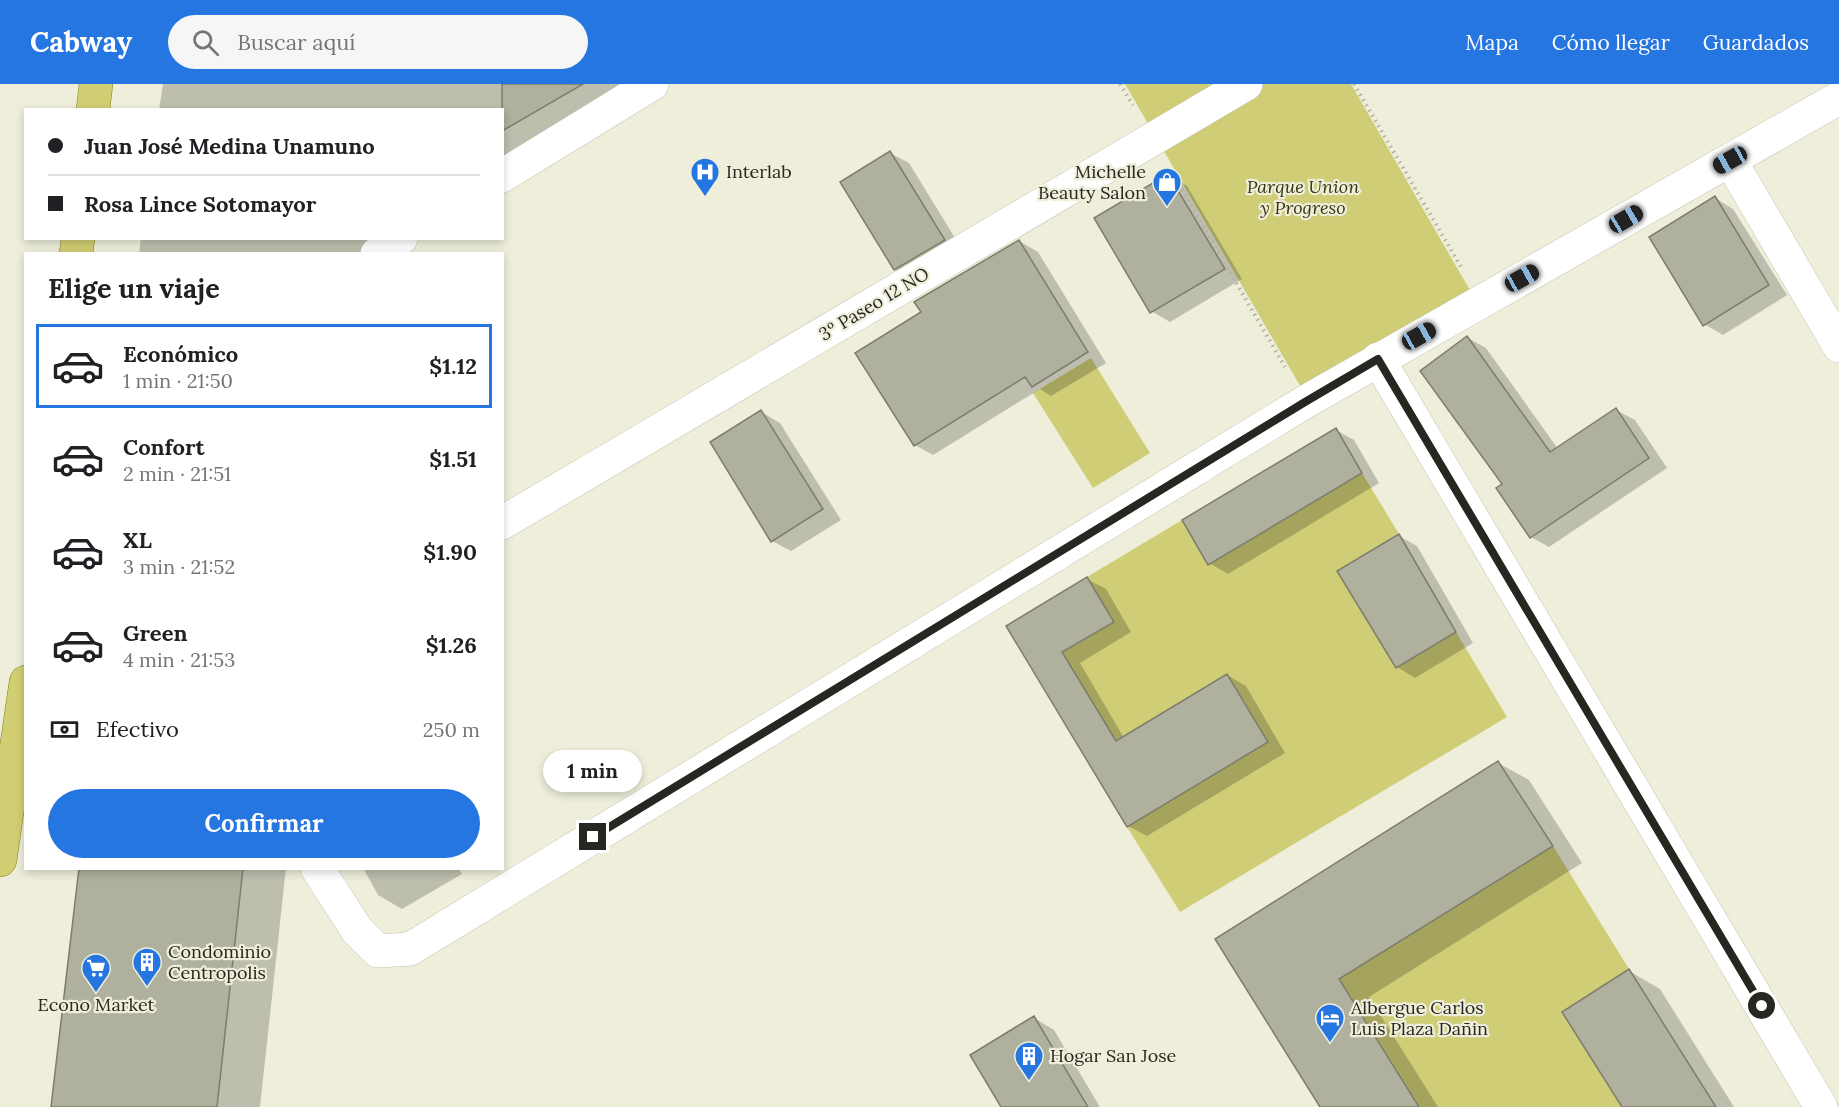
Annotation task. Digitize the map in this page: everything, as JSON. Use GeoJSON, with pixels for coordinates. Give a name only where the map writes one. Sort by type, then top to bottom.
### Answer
{"type":"FeatureCollection","features":[{"type":"Feature","properties":{"kind":"main road"},"geometry":{"type":"LineString","coordinates":[[93,108],[96,84]]}},
{"type":"Feature","properties":{"kind":"main road"},"geometry":{"type":"LineString","coordinates":[[0,860],[22,731],[24,706]]}},
{"type":"Feature","properties":{"kind":"street"},"geometry":{"type":"LineString","coordinates":[[504,175],[652,84]]}},
{"type":"Feature","properties":{"kind":"street","name":"3º Paseo 12 NO"},"geometry":{"type":"LineString","coordinates":[[504,522],[1245,84]]}},
{"type":"Feature","properties":{"kind":"street"},"geometry":{"type":"LineString","coordinates":[[319,870],[357,930],[378,951],[410,949],[1305,402],[1839,98]]}},
{"type":"Feature","properties":{"kind":"street"},"geometry":{"type":"LineString","coordinates":[[1730,160],[1839,345]]}},
{"type":"Feature","properties":{"kind":"street"},"geometry":{"type":"LineString","coordinates":[[380,252],[398,240]]}},
{"type":"Feature","properties":{"kind":"street"},"geometry":{"type":"LineString","coordinates":[[1378,359],[1821,1107]]}},
{"type":"Feature","properties":{"kind":"path"},"geometry":{"type":"LineString","coordinates":[[1354,84],[1481,301]]}},
{"type":"Feature","properties":{"kind":"path"},"geometry":{"type":"LineString","coordinates":[[1153,139],[1305,402]]}},
{"type":"Feature","properties":{"kind":"green space","name":"Parque Union y Progreso"},"geometry":{"type":"Polygon","coordinates":[[[1125,84],[1351,84],[1475,299],[1306,396],[1125,84]]]}},
{"type":"Feature","properties":{"kind":"green space"},"geometry":{"type":"Polygon","coordinates":[[[1091,358],[1150,453],[1093,488],[1033,393],[1091,358]]]}},
{"type":"Feature","properties":{"kind":"green space"},"geometry":{"type":"Polygon","coordinates":[[[1362,473],[1399,534],[1337,571],[1396,668],[1456,632],[1507,717],[1180,912],[1127,827],[1268,742],[1227,674],[1116,741],[1062,652],[1113,622],[1087,577],[1182,520],[1208,564],[1362,473]]]}},
{"type":"Feature","properties":{"kind":"green space"},"geometry":{"type":"Polygon","coordinates":[[[1553,846],[1629,969],[1563,1012],[1622,1107],[1419,1107],[1339,979],[1553,846]]]}},
{"type":"Feature","properties":{"kind":"building"},"geometry":{"type":"Polygon","coordinates":[[[502,84],[583,84],[504,130],[504,108],[502,108],[502,84]]]}},
{"type":"Feature","properties":{"kind":"building"},"geometry":{"type":"Polygon","coordinates":[[[890,151],[945,240],[894,270],[840,182],[890,151]]]}},
{"type":"Feature","properties":{"kind":"building"},"geometry":{"type":"Polygon","coordinates":[[[1168,174],[1225,269],[1150,313],[1094,218],[1168,174]]]}},
{"type":"Feature","properties":{"kind":"building"},"geometry":{"type":"Polygon","coordinates":[[[1715,196],[1769,285],[1703,326],[1649,237],[1715,196]]]}},
{"type":"Feature","properties":{"kind":"building"},"geometry":{"type":"Polygon","coordinates":[[[1019,240],[1088,352],[1032,387],[1025,377],[914,446],[855,353],[921,312],[914,302],[1019,240]]]}},
{"type":"Feature","properties":{"kind":"building"},"geometry":{"type":"Polygon","coordinates":[[[1467,336],[1550,452],[1616,408],[1649,458],[1530,538],[1496,488],[1502,484],[1420,371],[1467,336]]]}},
{"type":"Feature","properties":{"kind":"building"},"geometry":{"type":"Polygon","coordinates":[[[761,410],[823,509],[771,542],[710,442],[761,410]]]}},
{"type":"Feature","properties":{"kind":"building"},"geometry":{"type":"Polygon","coordinates":[[[1336,428],[1362,473],[1208,565],[1182,520],[1336,428]]]}},
{"type":"Feature","properties":{"kind":"building"},"geometry":{"type":"Polygon","coordinates":[[[1399,534],[1456,632],[1396,668],[1337,571],[1399,534]]]}},
{"type":"Feature","properties":{"kind":"building"},"geometry":{"type":"Polygon","coordinates":[[[1087,577],[1114,622],[1062,652],[1116,741],[1227,674],[1268,742],[1127,827],[1006,626],[1087,577]]]}},
{"type":"Feature","properties":{"kind":"building"},"geometry":{"type":"Polygon","coordinates":[[[1498,761],[1553,846],[1339,979],[1419,1107],[1320,1107],[1215,939],[1498,761]]]}},
{"type":"Feature","properties":{"kind":"building","name":"Condominio Centropolis"},"geometry":{"type":"Polygon","coordinates":[[[79,870],[243,870],[217,1107],[51,1107],[79,870]]]}},
{"type":"Feature","properties":{"kind":"building"},"geometry":{"type":"Polygon","coordinates":[[[1629,969],[1716,1107],[1622,1107],[1562,1012],[1629,969]]]}},
{"type":"Feature","properties":{"kind":"building","name":"Hogar San Jose"},"geometry":{"type":"Polygon","coordinates":[[[1034,1016],[1088,1107],[1001,1107],[970,1055],[1034,1016]]]}},
{"type":"Feature","properties":{"kind":"place","name":"Interlab"},"geometry":{"type":"Point","coordinates":[705,198]}},
{"type":"Feature","properties":{"kind":"place","name":"Michelle Beauty Salon"},"geometry":{"type":"Point","coordinates":[1167,208]}},
{"type":"Feature","properties":{"kind":"place","name":"Condominio Centropolis"},"geometry":{"type":"Point","coordinates":[147,988]}},
{"type":"Feature","properties":{"kind":"place","name":"Econo Market"},"geometry":{"type":"Point","coordinates":[96,994]}},
{"type":"Feature","properties":{"kind":"place","name":"Albergue Carlos Luis Plaza Dañin"},"geometry":{"type":"Point","coordinates":[1330,1044]}},
{"type":"Feature","properties":{"kind":"place","name":"Hogar San Jose"},"geometry":{"type":"Point","coordinates":[1029,1082]}},
{"type":"Feature","properties":{"kind":"route"},"geometry":{"type":"LineString","coordinates":[[593,837],[1378,359],[1762,1006]]}}]}
